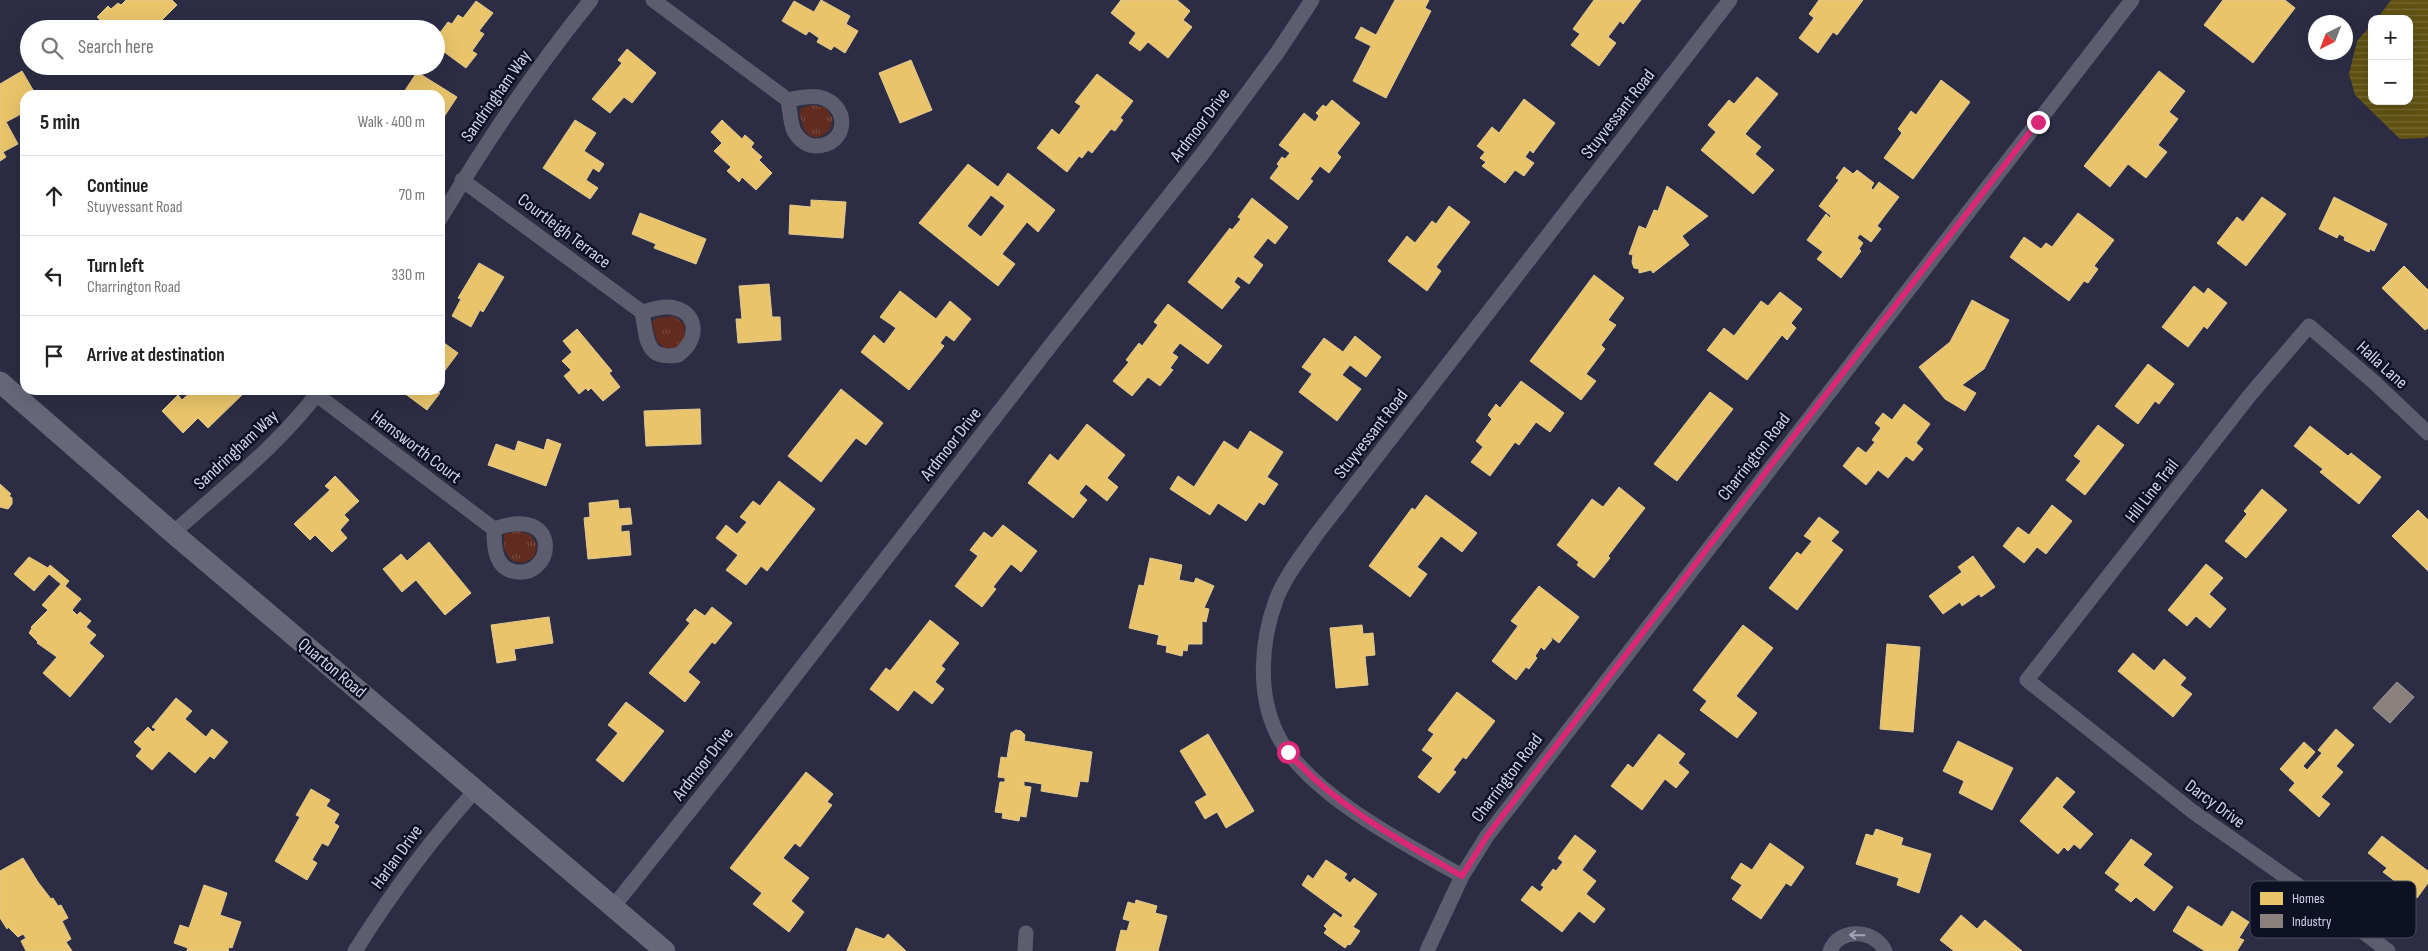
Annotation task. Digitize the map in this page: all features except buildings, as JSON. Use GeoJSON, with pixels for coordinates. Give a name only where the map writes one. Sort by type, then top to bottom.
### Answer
{"type":"FeatureCollection","features":[{"type":"Feature","properties":{"kind":"street","name":"Sandringham Way"},"geometry":{"type":"LineString","coordinates":[[445,210],[462,180],[528,80],[591,0]]}},
{"type":"Feature","properties":{"kind":"street"},"geometry":{"type":"LineString","coordinates":[[653,0],[788,100]]}},
{"type":"Feature","properties":{"kind":"street","name":"Ardmoor Drive"},"geometry":{"type":"LineString","coordinates":[[613,907],[733,757],[1054,342],[1203,153],[1277,53],[1312,0]]}},
{"type":"Feature","properties":{"kind":"street","name":"Stuyvessant Road"},"geometry":{"type":"LineString","coordinates":[[1462,876],[1422,854],[1343,803],[1319,784],[1288,752],[1277,735],[1269,715],[1263,671],[1266,641],[1276,600],[1296,564],[1316,535],[1730,0]]}},
{"type":"Feature","properties":{"kind":"street","name":"Charrington Road"},"geometry":{"type":"LineString","coordinates":[[1428,951],[1462,876],[1487,836],[1728,521],[2132,0]]}},
{"type":"Feature","properties":{"kind":"street","name":"Courtleigh Terrace"},"geometry":{"type":"LineString","coordinates":[[462,180],[642,312]]}},
{"type":"Feature","properties":{"kind":"street","name":"Halla Lane"},"geometry":{"type":"LineString","coordinates":[[2309,326],[2375,383],[2428,434]]}},
{"type":"Feature","properties":{"kind":"street","name":"Hill Line Trail"},"geometry":{"type":"LineString","coordinates":[[2027,680],[2250,396],[2309,326]]}},
{"type":"Feature","properties":{"kind":"street","name":"Quarton Road"},"geometry":{"type":"LineString","coordinates":[[0,382],[173,533],[665,951]]}},
{"type":"Feature","properties":{"kind":"street","name":"Sandringham Way"},"geometry":{"type":"LineString","coordinates":[[173,533],[242,474],[275,442],[316,395]]}},
{"type":"Feature","properties":{"kind":"street","name":"Hemsworth Court"},"geometry":{"type":"LineString","coordinates":[[323,395],[494,528]]}},
{"type":"Feature","properties":{"kind":"street","name":"Darcy Drive"},"geometry":{"type":"LineString","coordinates":[[2027,680],[2192,811],[2292,881]]}},
{"type":"Feature","properties":{"kind":"street","name":"Harlan Drive"},"geometry":{"type":"LineString","coordinates":[[355,951],[412,866],[443,826],[476,790]]}},
{"type":"Feature","properties":{"kind":"street"},"geometry":{"type":"LineString","coordinates":[[1025,951],[1026,933]]}},
{"type":"Feature","properties":{"kind":"street"},"geometry":{"type":"LineString","coordinates":[[1830,951],[1840,939],[1850,934],[1862,934],[1874,938],[1884,951]]}},
{"type":"Feature","properties":{"kind":"street","name":"Darcy Drive"},"geometry":{"type":"LineString","coordinates":[[2371,938],[2388,951]]}},
{"type":"Feature","properties":{"kind":"green space"},"geometry":{"type":"Polygon","coordinates":[[[814,105],[826,108],[833,119],[829,131],[822,136],[812,137],[802,124],[799,111],[803,107],[814,105]]]}},
{"type":"Feature","properties":{"kind":"green space"},"geometry":{"type":"Polygon","coordinates":[[[674,316],[684,324],[685,339],[675,348],[665,348],[657,342],[652,323],[656,318],[674,316]]]}},
{"type":"Feature","properties":{"kind":"green space"},"geometry":{"type":"Polygon","coordinates":[[[519,531],[531,535],[537,546],[534,557],[524,563],[512,561],[504,549],[504,534],[519,531]]]}},
{"type":"Feature","properties":{"kind":"shaded area"},"geometry":{"type":"Polygon","coordinates":[[[2391,0],[2428,0],[2428,136],[2424,138],[2400,139],[2355,95],[2349,74],[2357,41],[2368,29],[2368,105],[2413,105],[2413,15],[2380,15],[2391,0]]]}},
{"type":"Feature","properties":{"kind":"route"},"geometry":{"type":"LineString","coordinates":[[1288,752],[1305,772],[1343,803],[1422,854],[1462,876],[1487,836],[1772,464],[2038,122]]}}]}
